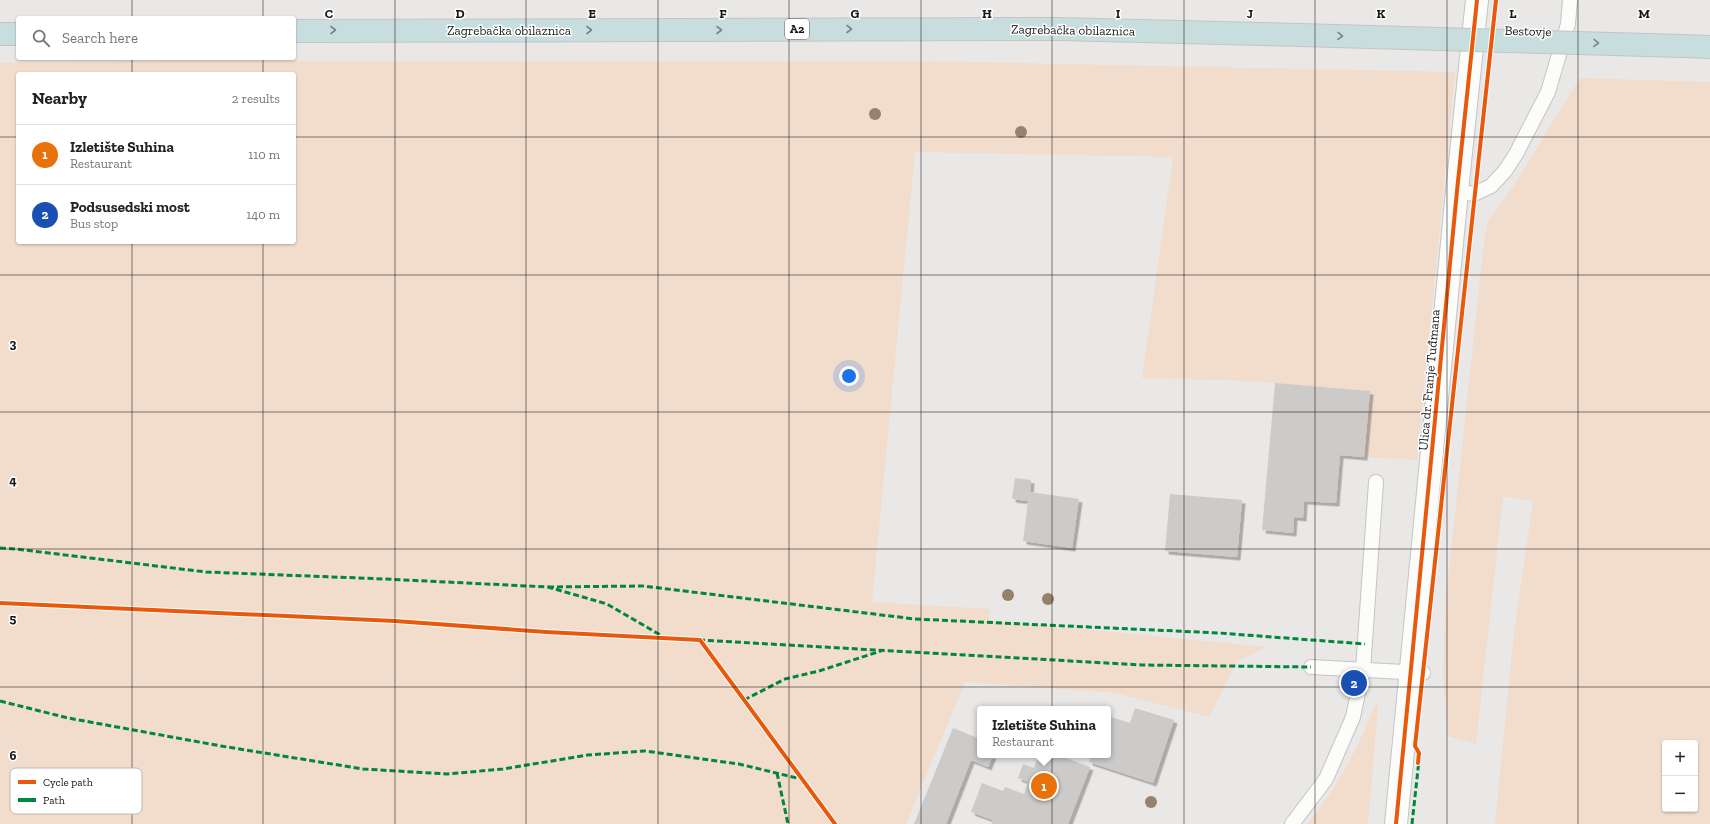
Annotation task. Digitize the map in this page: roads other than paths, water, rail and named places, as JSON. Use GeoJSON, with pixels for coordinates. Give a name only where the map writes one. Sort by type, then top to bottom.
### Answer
{"type":"FeatureCollection","features":[{"type":"Feature","properties":{"kind":"highway","name":"Zagrebačka obilaznica"},"geometry":{"type":"LineString","coordinates":[[296,31],[1060,29],[1301,35]]}},
{"type":"Feature","properties":{"kind":"highway"},"geometry":{"type":"LineString","coordinates":[[0,34],[16,34]]}},
{"type":"Feature","properties":{"kind":"highway","name":"Bestovje"},"geometry":{"type":"LineString","coordinates":[[1301,35],[1710,47]]}},
{"type":"Feature","properties":{"kind":"main road","name":"Ulica dr. Franje Tuđmana"},"geometry":{"type":"LineString","coordinates":[[1396,824],[1402,762],[1417,673],[1457,191],[1477,0]]}},
{"type":"Feature","properties":{"kind":"lane"},"geometry":{"type":"LineString","coordinates":[[1457,191],[1474,194],[1491,186],[1505,171],[1516,154],[1548,92],[1568,24],[1570,0]]}},
{"type":"Feature","properties":{"kind":"lane"},"geometry":{"type":"LineString","coordinates":[[1292,824],[1326,779],[1353,717],[1364,670],[1376,482]]}},
{"type":"Feature","properties":{"kind":"lane"},"geometry":{"type":"LineString","coordinates":[[1311,667],[1417,673]]}},
{"type":"Feature","properties":{"kind":"place","name":"Podsusedski most"},"geometry":{"type":"Point","coordinates":[1354,683]}},
{"type":"Feature","properties":{"kind":"place","name":"Izletište Suhina"},"geometry":{"type":"Point","coordinates":[1044,786]}}]}
